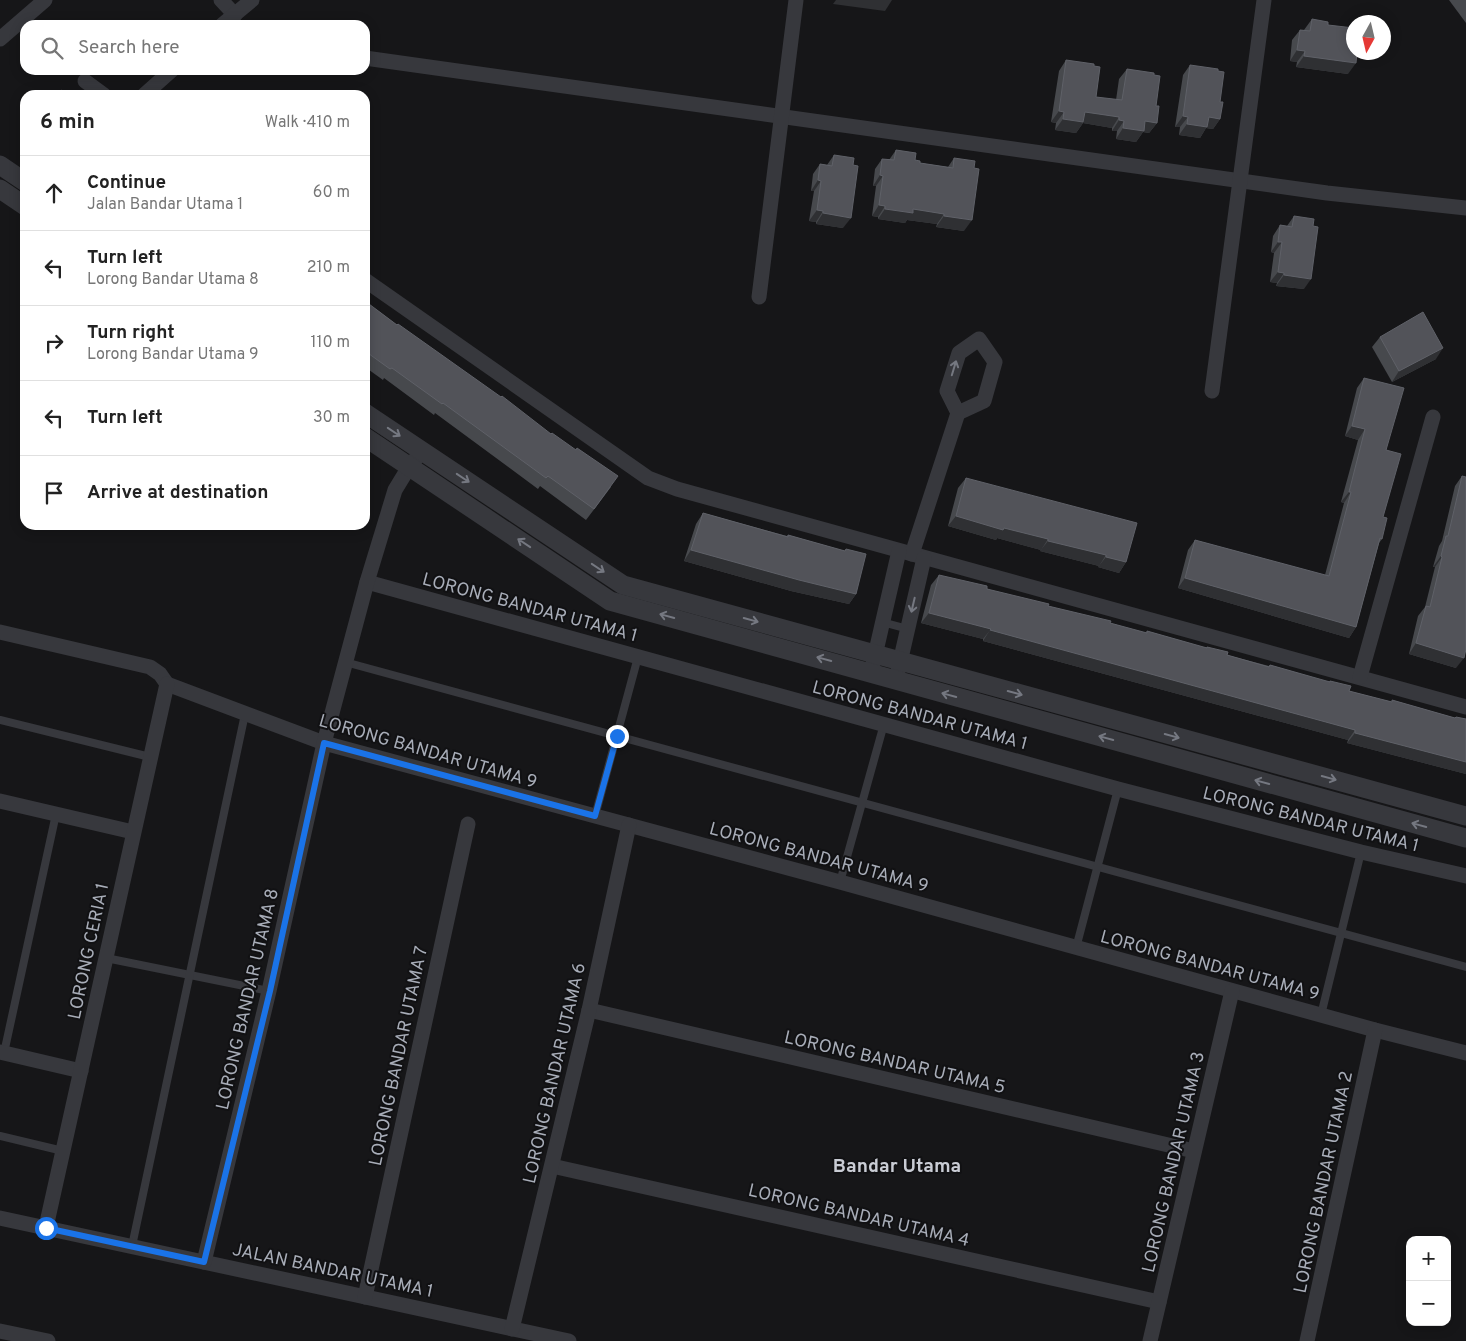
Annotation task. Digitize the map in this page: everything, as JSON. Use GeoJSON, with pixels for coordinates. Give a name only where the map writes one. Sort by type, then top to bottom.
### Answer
{"type":"FeatureCollection","features":[{"type":"Feature","properties":{"kind":"street"},"geometry":{"type":"LineString","coordinates":[[22,20],[45,0]]}},
{"type":"Feature","properties":{"kind":"street"},"geometry":{"type":"LineString","coordinates":[[221,0],[235,15]]}},
{"type":"Feature","properties":{"kind":"street"},"geometry":{"type":"LineString","coordinates":[[228,20],[252,0]]}},
{"type":"Feature","properties":{"kind":"street"},"geometry":{"type":"LineString","coordinates":[[760,297],[796,0]]}},
{"type":"Feature","properties":{"kind":"street"},"geometry":{"type":"LineString","coordinates":[[1212,391],[1264,0]]}},
{"type":"Feature","properties":{"kind":"street"},"geometry":{"type":"LineString","coordinates":[[0,39],[20,22]]}},
{"type":"Feature","properties":{"kind":"street"},"geometry":{"type":"LineString","coordinates":[[370,59],[1327,192],[1466,208]]}},
{"type":"Feature","properties":{"kind":"street"},"geometry":{"type":"LineString","coordinates":[[150,90],[166,75]]}},
{"type":"Feature","properties":{"kind":"street"},"geometry":{"type":"LineString","coordinates":[[85,80],[98,90]]}},
{"type":"Feature","properties":{"kind":"street"},"geometry":{"type":"LineString","coordinates":[[0,165],[20,179]]}},
{"type":"Feature","properties":{"kind":"street"},"geometry":{"type":"LineString","coordinates":[[0,189],[20,203]]}},
{"type":"Feature","properties":{"kind":"street"},"geometry":{"type":"LineString","coordinates":[[370,283],[648,478],[677,489],[1466,707]]}},
{"type":"Feature","properties":{"kind":"street"},"geometry":{"type":"LineString","coordinates":[[873,664],[882,622],[911,554],[958,413]]}},
{"type":"Feature","properties":{"kind":"street"},"geometry":{"type":"LineString","coordinates":[[370,415],[623,585],[873,664],[896,680],[1466,838]]}},
{"type":"Feature","properties":{"kind":"street"},"geometry":{"type":"LineString","coordinates":[[1360,678],[1433,417]]}},
{"type":"Feature","properties":{"kind":"street"},"geometry":{"type":"LineString","coordinates":[[370,440],[610,601],[873,664],[900,662],[1466,816]]}},
{"type":"Feature","properties":{"kind":"street","name":"LORONG BANDAR UTAMA 8"},"geometry":{"type":"LineString","coordinates":[[204,1262],[270,991],[324,743],[345,662],[394,490],[422,451]]}},
{"type":"Feature","properties":{"kind":"street"},"geometry":{"type":"LineString","coordinates":[[896,680],[908,628],[911,554]]}},
{"type":"Feature","properties":{"kind":"street","name":"LORONG BANDAR UTAMA 1"},"geometry":{"type":"LineString","coordinates":[[367,582],[1118,789],[1362,852],[1466,876]]}},
{"type":"Feature","properties":{"kind":"street"},"geometry":{"type":"LineString","coordinates":[[0,632],[150,666],[160,674],[167,684]]}},
{"type":"Feature","properties":{"kind":"street","name":"LORONG BANDAR UTAMA 9"},"geometry":{"type":"LineString","coordinates":[[167,684],[324,743],[1466,1054]]}},
{"type":"Feature","properties":{"kind":"street","name":"LORONG CERIA 1"},"geometry":{"type":"LineString","coordinates":[[46,1228],[167,684]]}},
{"type":"Feature","properties":{"kind":"street"},"geometry":{"type":"LineString","coordinates":[[0,801],[133,832]]}},
{"type":"Feature","properties":{"kind":"street","name":"LORONG BANDAR UTAMA 7"},"geometry":{"type":"LineString","coordinates":[[365,1297],[468,824]]}},
{"type":"Feature","properties":{"kind":"street","name":"LORONG BANDAR UTAMA 6"},"geometry":{"type":"LineString","coordinates":[[512,1328],[588,1010],[628,825]]}},
{"type":"Feature","properties":{"kind":"street","name":"LORONG BANDAR UTAMA 3"},"geometry":{"type":"LineString","coordinates":[[1150,1341],[1232,991]]}},
{"type":"Feature","properties":{"kind":"street","name":"LORONG BANDAR UTAMA 5"},"geometry":{"type":"LineString","coordinates":[[588,1010],[1194,1151]]}},
{"type":"Feature","properties":{"kind":"street","name":"LORONG BANDAR UTAMA 2"},"geometry":{"type":"LineString","coordinates":[[1308,1341],[1375,1030]]}},
{"type":"Feature","properties":{"kind":"street"},"geometry":{"type":"LineString","coordinates":[[2,1053],[81,1071]]}},
{"type":"Feature","properties":{"kind":"street","name":"LORONG BANDAR UTAMA 4"},"geometry":{"type":"LineString","coordinates":[[552,1166],[1159,1302]]}},
{"type":"Feature","properties":{"kind":"street","name":"JALAN BANDAR UTAMA 1"},"geometry":{"type":"LineString","coordinates":[[0,1218],[569,1341]]}},
{"type":"Feature","properties":{"kind":"street"},"geometry":{"type":"LineString","coordinates":[[0,1331],[48,1341]]}},
{"type":"Feature","properties":{"kind":"lane"},"geometry":{"type":"LineString","coordinates":[[882,622],[908,628]]}},
{"type":"Feature","properties":{"kind":"lane"},"geometry":{"type":"LineString","coordinates":[[595,816],[638,657]]}},
{"type":"Feature","properties":{"kind":"lane"},"geometry":{"type":"LineString","coordinates":[[345,662],[1466,967]]}},
{"type":"Feature","properties":{"kind":"lane"},"geometry":{"type":"LineString","coordinates":[[132,1246],[245,714]]}},
{"type":"Feature","properties":{"kind":"lane"},"geometry":{"type":"LineString","coordinates":[[0,720],[150,757]]}},
{"type":"Feature","properties":{"kind":"lane"},"geometry":{"type":"LineString","coordinates":[[840,882],[884,724]]}},
{"type":"Feature","properties":{"kind":"lane"},"geometry":{"type":"LineString","coordinates":[[1076,948],[1118,789]]}},
{"type":"Feature","properties":{"kind":"lane"},"geometry":{"type":"LineString","coordinates":[[2,1053],[56,814]]}},
{"type":"Feature","properties":{"kind":"lane"},"geometry":{"type":"LineString","coordinates":[[1321,1014],[1362,852]]}},
{"type":"Feature","properties":{"kind":"lane"},"geometry":{"type":"LineString","coordinates":[[106,958],[270,991]]}},
{"type":"Feature","properties":{"kind":"lane"},"geometry":{"type":"LineString","coordinates":[[0,1136],[63,1151]]}},
{"type":"Feature","properties":{"kind":"building"},"geometry":{"type":"Polygon","coordinates":[[[1312,19],[1328,22],[1328,25],[1346,27],[1346,60],[1356,60],[1356,63],[1304,56],[1305,51],[1297,50],[1300,30],[1310,31],[1312,19]]]}},
{"type":"Feature","properties":{"kind":"building"},"geometry":{"type":"Polygon","coordinates":[[[1066,60],[1094,64],[1094,66],[1100,67],[1096,97],[1122,100],[1127,69],[1154,73],[1154,75],[1160,76],[1156,106],[1159,106],[1157,123],[1145,121],[1144,131],[1123,128],[1124,121],[1119,120],[1119,117],[1085,112],[1083,122],[1063,119],[1064,112],[1059,111],[1066,60]]]}},
{"type":"Feature","properties":{"kind":"building"},"geometry":{"type":"Polygon","coordinates":[[[1190,65],[1218,69],[1218,71],[1224,72],[1220,102],[1223,102],[1220,119],[1209,117],[1207,127],[1187,124],[1188,117],[1183,116],[1190,65]]]}},
{"type":"Feature","properties":{"kind":"building"},"geometry":{"type":"Polygon","coordinates":[[[896,150],[916,153],[915,160],[920,161],[920,163],[953,168],[954,158],[975,161],[974,168],[979,169],[972,220],[913,209],[913,213],[885,209],[885,206],[879,205],[883,176],[880,175],[882,159],[894,160],[896,150]]]}},
{"type":"Feature","properties":{"kind":"building"},"geometry":{"type":"Polygon","coordinates":[[[834,155],[854,158],[853,165],[858,166],[851,218],[823,213],[823,211],[817,210],[821,181],[818,180],[820,164],[832,166],[834,155]]]}},
{"type":"Feature","properties":{"kind":"building"},"geometry":{"type":"Polygon","coordinates":[[[1294,216],[1314,219],[1313,226],[1318,227],[1311,279],[1284,275],[1284,273],[1278,272],[1282,242],[1278,242],[1280,225],[1292,227],[1294,216]]]}},
{"type":"Feature","properties":{"kind":"building"},"geometry":{"type":"Polygon","coordinates":[[[370,305],[502,396],[551,434],[576,450],[577,448],[618,476],[594,509],[548,476],[546,478],[392,368],[390,369],[370,355],[370,305]]]}},
{"type":"Feature","properties":{"kind":"building"},"geometry":{"type":"Polygon","coordinates":[[[1423,312],[1443,348],[1399,371],[1380,337],[1423,312]]]}},
{"type":"Feature","properties":{"kind":"building"},"geometry":{"type":"Polygon","coordinates":[[[1364,378],[1404,388],[1386,450],[1401,454],[1383,517],[1387,518],[1382,539],[1380,538],[1356,627],[1185,578],[1195,540],[1329,576],[1365,429],[1352,426],[1364,378]]]}},
{"type":"Feature","properties":{"kind":"building"},"geometry":{"type":"Polygon","coordinates":[[[1462,476],[1466,477],[1466,649],[1464,658],[1416,643],[1426,606],[1430,607],[1462,476]]]}},
{"type":"Feature","properties":{"kind":"building"},"geometry":{"type":"Polygon","coordinates":[[[966,478],[1137,523],[1126,562],[1106,557],[1106,555],[1048,541],[1048,539],[1004,528],[1003,530],[956,516],[966,478]]]}},
{"type":"Feature","properties":{"kind":"building"},"geometry":{"type":"Polygon","coordinates":[[[703,513],[788,537],[788,535],[845,551],[846,549],[866,554],[856,594],[691,550],[703,513]]]}},
{"type":"Feature","properties":{"kind":"building"},"geometry":{"type":"Polygon","coordinates":[[[939,575],[987,586],[987,589],[1111,621],[1110,623],[1147,633],[1147,631],[1228,652],[1227,655],[1269,667],[1270,665],[1351,686],[1349,691],[1392,702],[1392,700],[1455,718],[1466,719],[1466,762],[1355,733],[1355,730],[929,613],[939,575]]]}},
{"type":"Feature","properties":{"kind":"district","name":"Bandar Utama"},"geometry":{"type":"Point","coordinates":[897,1165]}},
{"type":"Feature","properties":{"kind":"route"},"geometry":{"type":"LineString","coordinates":[[46,1228],[204,1262],[270,991],[324,743],[595,816],[617,736]]}}]}
